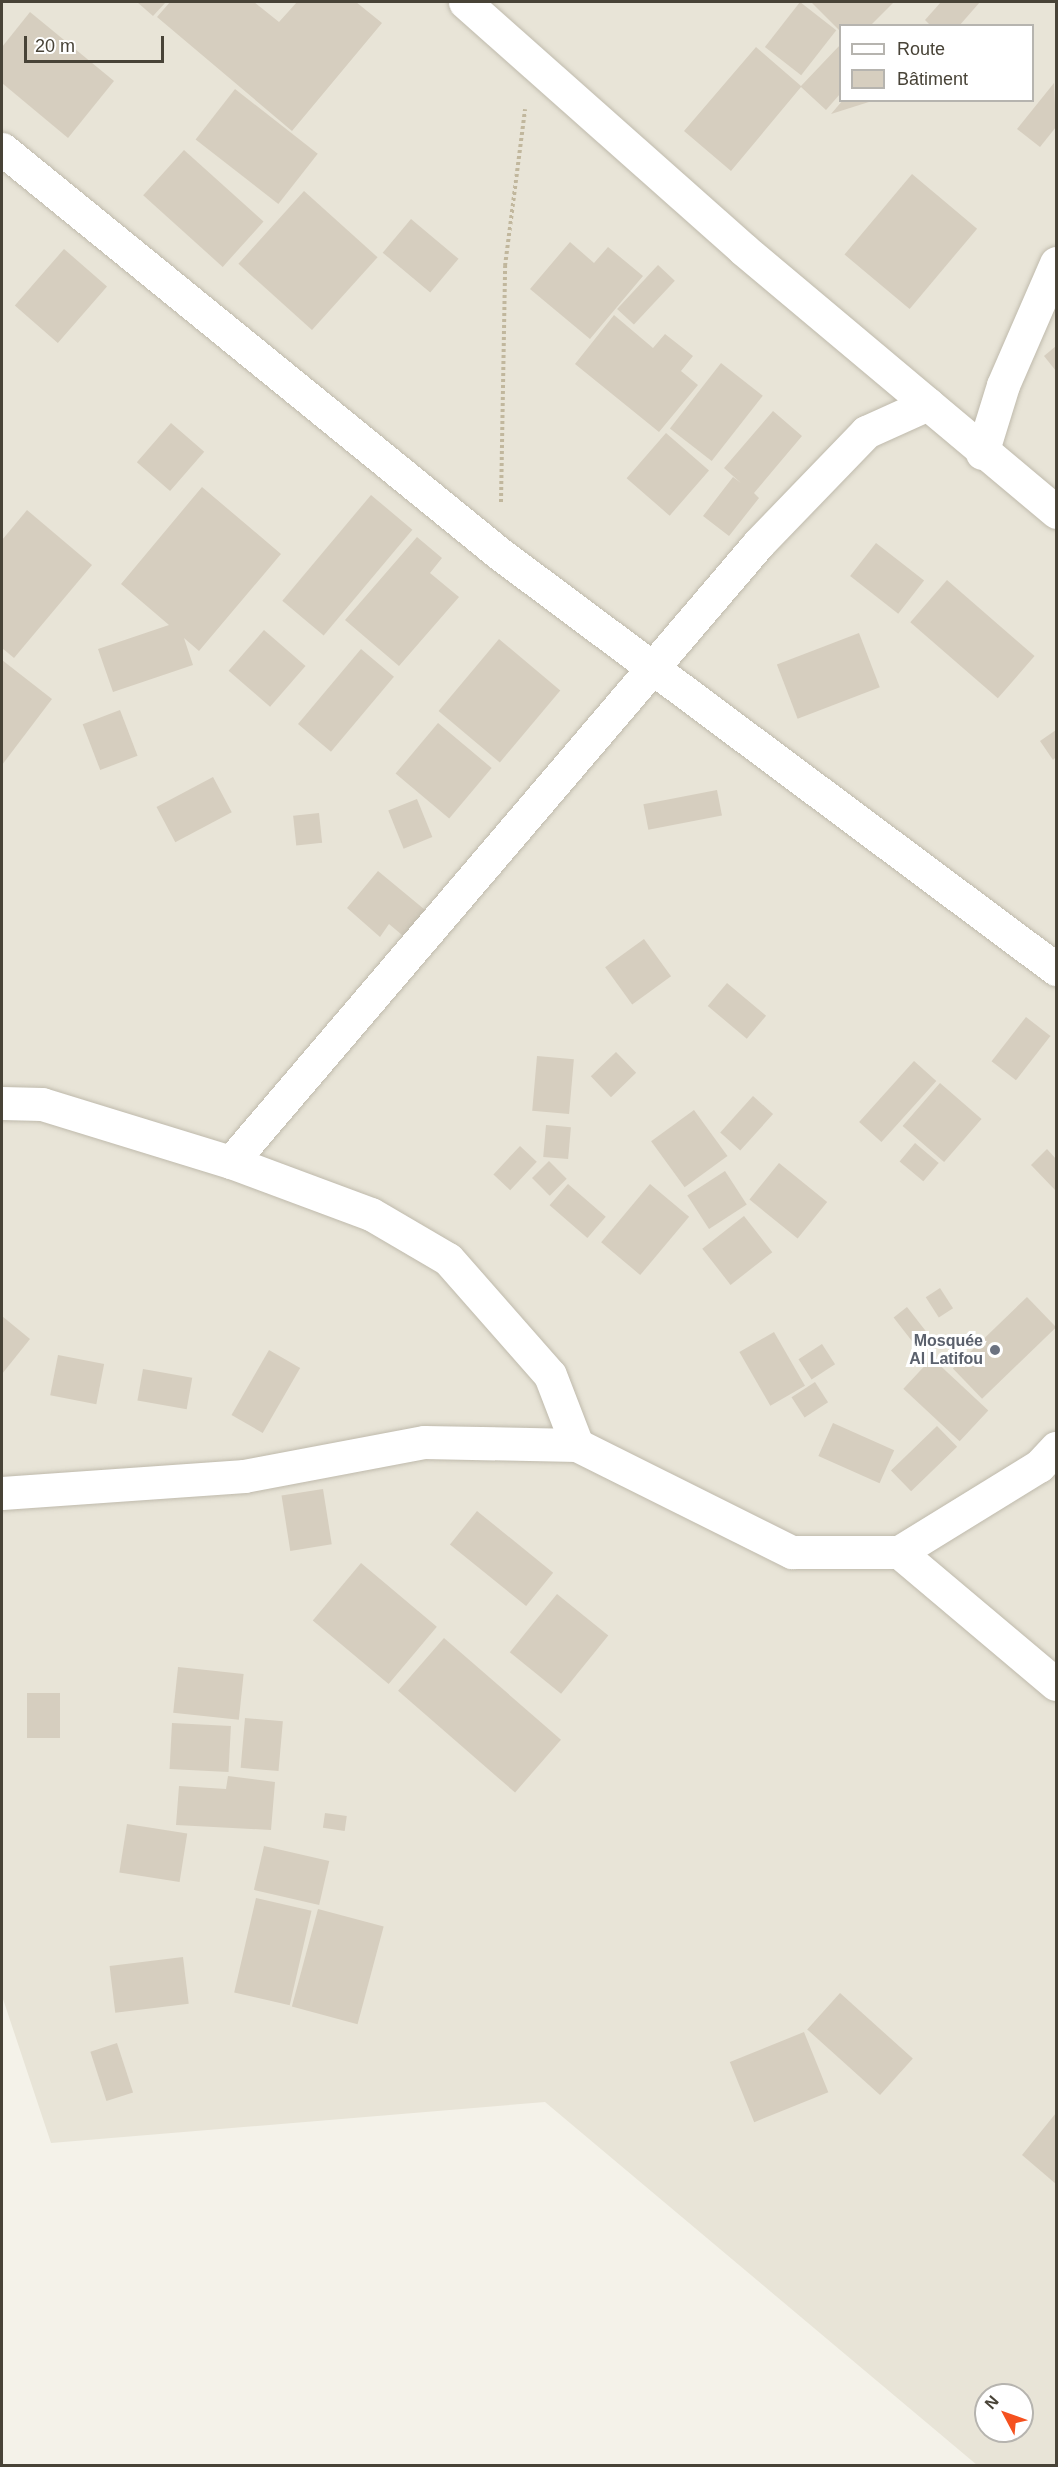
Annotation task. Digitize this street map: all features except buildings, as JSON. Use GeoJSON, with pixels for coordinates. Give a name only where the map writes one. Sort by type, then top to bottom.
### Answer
{"type":"FeatureCollection","features":[{"type":"Feature","properties":{"kind":"street"},"geometry":{"type":"LineString","coordinates":[[465,2],[531,56],[743,249],[928,404],[982,453],[1056,512]]}},
{"type":"Feature","properties":{"kind":"street"},"geometry":{"type":"LineString","coordinates":[[2,150],[500,554],[1056,969]]}},
{"type":"Feature","properties":{"kind":"street"},"geometry":{"type":"LineString","coordinates":[[982,453],[1003,385],[1056,263]]}},
{"type":"Feature","properties":{"kind":"street"},"geometry":{"type":"LineString","coordinates":[[231,1162],[653,670],[758,544],[866,432],[928,404]]}},
{"type":"Feature","properties":{"kind":"street"},"geometry":{"type":"LineString","coordinates":[[2,1102],[42,1104],[231,1162],[371,1214],[448,1260],[550,1375],[577,1445]]}},
{"type":"Feature","properties":{"kind":"street"},"geometry":{"type":"LineString","coordinates":[[2,1493],[244,1476],[424,1442],[577,1445],[792,1552],[899,1552],[1039,1466],[1056,1448]]}},
{"type":"Feature","properties":{"kind":"street"},"geometry":{"type":"LineString","coordinates":[[899,1552],[1056,1684]]}},
{"type":"Feature","properties":{"kind":"path"},"geometry":{"type":"LineString","coordinates":[[500,554],[505,266],[531,56]]}},
{"type":"Feature","properties":{"kind":"shaded area"},"geometry":{"type":"Polygon","coordinates":[[[2,2],[1056,2],[1056,2465],[977,2465],[545,2102],[51,2143],[2,1996],[2,2]]]}},
{"type":"Feature","properties":{"kind":"place","name":"Mosquée Al Latifou"},"geometry":{"type":"Point","coordinates":[995,1350]}}]}
